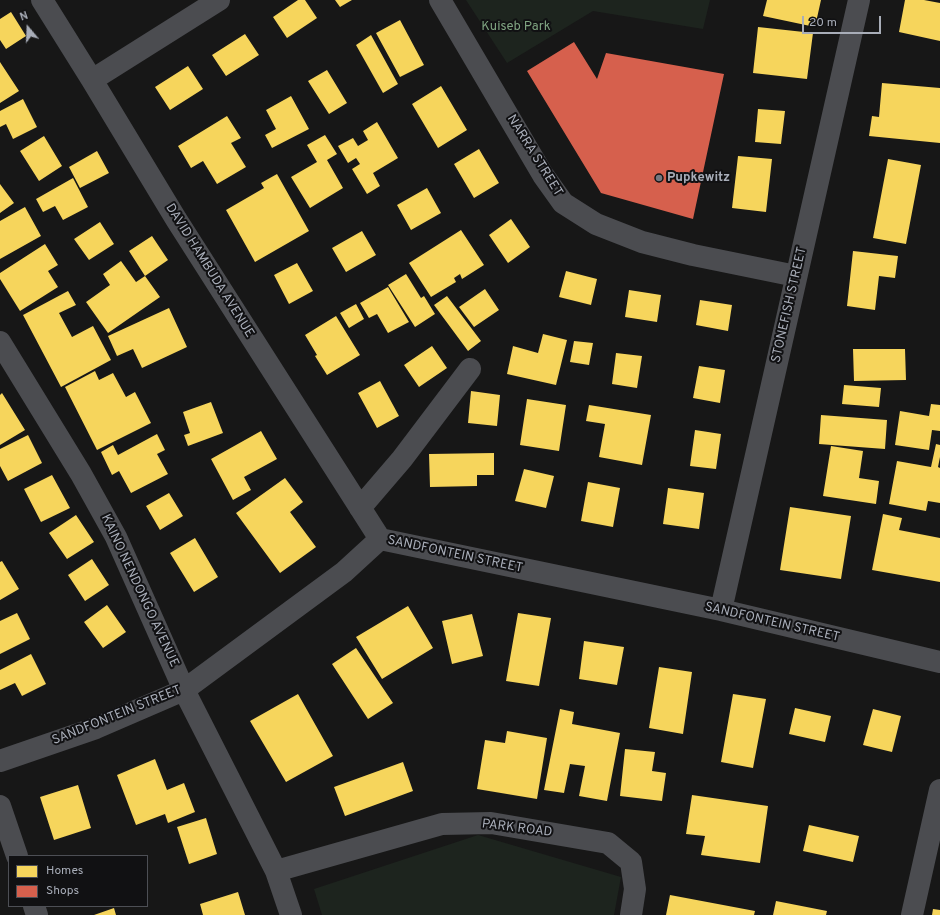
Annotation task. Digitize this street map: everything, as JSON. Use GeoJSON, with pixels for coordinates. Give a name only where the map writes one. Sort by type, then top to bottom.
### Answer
{"type":"FeatureCollection","features":[{"type":"Feature","properties":{"kind":"street","name":"DAVID HAMBUDA AVENUE"},"geometry":{"type":"LineString","coordinates":[[42,0],[176,219],[380,539]]}},
{"type":"Feature","properties":{"kind":"street"},"geometry":{"type":"LineString","coordinates":[[92,80],[219,0]]}},
{"type":"Feature","properties":{"kind":"street","name":"NARRA STREET"},"geometry":{"type":"LineString","coordinates":[[440,0],[543,175],[563,203],[596,224],[642,242],[692,256],[796,276]]}},
{"type":"Feature","properties":{"kind":"street","name":"STONEFISH STREET"},"geometry":{"type":"LineString","coordinates":[[721,610],[859,0]]}},
{"type":"Feature","properties":{"kind":"street","name":"KAINO NENDONGO AVENUE"},"geometry":{"type":"LineString","coordinates":[[0,342],[81,474],[116,537],[184,690],[276,872],[291,915]]}},
{"type":"Feature","properties":{"kind":"street"},"geometry":{"type":"LineString","coordinates":[[360,508],[402,459],[470,369]]}},
{"type":"Feature","properties":{"kind":"street","name":"SANDFONTEIN STREET"},"geometry":{"type":"LineString","coordinates":[[0,761],[96,728],[184,690],[344,572],[380,539],[721,610],[940,662]]}},
{"type":"Feature","properties":{"kind":"street"},"geometry":{"type":"LineString","coordinates":[[912,915],[940,790]]}},
{"type":"Feature","properties":{"kind":"street"},"geometry":{"type":"LineString","coordinates":[[0,806],[17,855]]}},
{"type":"Feature","properties":{"kind":"street","name":"PARK ROAD"},"geometry":{"type":"LineString","coordinates":[[276,872],[442,824],[491,823],[608,843],[631,862],[635,889],[630,915]]}},
{"type":"Feature","properties":{"kind":"green space","name":"Kuiseb Park"},"geometry":{"type":"Polygon","coordinates":[[[466,0],[710,0],[703,29],[593,11],[507,63],[466,0]]]}},
{"type":"Feature","properties":{"kind":"green space"},"geometry":{"type":"Polygon","coordinates":[[[478,835],[621,877],[614,915],[322,915],[314,889],[478,835]]]}},
{"type":"Feature","properties":{"kind":"building: Homes"},"geometry":{"type":"Polygon","coordinates":[[[298,0],[305,0],[317,18],[287,38],[273,17],[298,0]]]}},
{"type":"Feature","properties":{"kind":"building: Homes"},"geometry":{"type":"Polygon","coordinates":[[[335,0],[352,0],[340,7],[335,0]]]}},
{"type":"Feature","properties":{"kind":"building: Homes"},"geometry":{"type":"Polygon","coordinates":[[[767,0],[821,0],[815,27],[763,16],[767,0]]]}},
{"type":"Feature","properties":{"kind":"building: Homes"},"geometry":{"type":"Polygon","coordinates":[[[905,0],[924,0],[940,3],[940,41],[899,32],[905,0]]]}},
{"type":"Feature","properties":{"kind":"building: Homes"},"geometry":{"type":"Polygon","coordinates":[[[11,12],[26,36],[6,49],[0,40],[0,19],[11,12]]]}},
{"type":"Feature","properties":{"kind":"building: Homes"},"geometry":{"type":"Polygon","coordinates":[[[400,20],[424,65],[400,77],[376,33],[400,20]]]}},
{"type":"Feature","properties":{"kind":"building: Homes"},"geometry":{"type":"Polygon","coordinates":[[[758,27],[813,33],[807,79],[753,73],[758,27]]]}},
{"type":"Feature","properties":{"kind":"building: Homes"},"geometry":{"type":"Polygon","coordinates":[[[245,34],[259,55],[226,76],[212,55],[245,34]]]}},
{"type":"Feature","properties":{"kind":"building: Homes"},"geometry":{"type":"Polygon","coordinates":[[[371,35],[398,84],[383,93],[356,45],[371,35]]]}},
{"type":"Feature","properties":{"kind":"building: Homes"},"geometry":{"type":"Polygon","coordinates":[[[0,62],[19,91],[0,103],[0,62]]]}},
{"type":"Feature","properties":{"kind":"building: Homes"},"geometry":{"type":"Polygon","coordinates":[[[188,66],[203,89],[170,110],[155,87],[188,66]]]}},
{"type":"Feature","properties":{"kind":"building: Homes"},"geometry":{"type":"Polygon","coordinates":[[[327,70],[347,103],[329,114],[308,81],[327,70]]]}},
{"type":"Feature","properties":{"kind":"building: Homes"},"geometry":{"type":"Polygon","coordinates":[[[882,83],[940,88],[940,143],[869,136],[872,116],[879,117],[882,83]]]}},
{"type":"Feature","properties":{"kind":"building: Homes"},"geometry":{"type":"Polygon","coordinates":[[[441,86],[467,130],[438,148],[412,104],[441,86]]]}},
{"type":"Feature","properties":{"kind":"building: Homes"},"geometry":{"type":"Polygon","coordinates":[[[291,96],[309,129],[272,148],[265,135],[276,129],[266,110],[291,96]]]}},
{"type":"Feature","properties":{"kind":"building: Homes"},"geometry":{"type":"Polygon","coordinates":[[[23,99],[37,127],[13,139],[6,124],[0,127],[0,111],[23,99]]]}},
{"type":"Feature","properties":{"kind":"building: Homes"},"geometry":{"type":"Polygon","coordinates":[[[758,109],[785,111],[781,144],[755,142],[758,109]]]}},
{"type":"Feature","properties":{"kind":"building: Homes"},"geometry":{"type":"Polygon","coordinates":[[[227,116],[241,138],[231,143],[246,167],[217,184],[203,161],[191,168],[178,146],[227,116]]]}},
{"type":"Feature","properties":{"kind":"building: Homes"},"geometry":{"type":"Polygon","coordinates":[[[377,122],[398,158],[373,173],[380,186],[367,194],[352,169],[360,164],[356,158],[348,163],[338,146],[353,138],[358,146],[368,140],[363,131],[377,122]]]}},
{"type":"Feature","properties":{"kind":"building: Homes"},"geometry":{"type":"Polygon","coordinates":[[[325,135],[337,154],[327,160],[343,188],[310,208],[291,177],[317,162],[307,145],[325,135]]]}},
{"type":"Feature","properties":{"kind":"building: Homes"},"geometry":{"type":"Polygon","coordinates":[[[44,136],[62,166],[39,181],[20,151],[44,136]]]}},
{"type":"Feature","properties":{"kind":"building: Homes"},"geometry":{"type":"Polygon","coordinates":[[[479,149],[499,183],[474,198],[454,164],[479,149]]]}},
{"type":"Feature","properties":{"kind":"building: Homes"},"geometry":{"type":"Polygon","coordinates":[[[97,151],[109,173],[80,188],[69,167],[97,151]]]}},
{"type":"Feature","properties":{"kind":"building: Homes"},"geometry":{"type":"Polygon","coordinates":[[[738,156],[772,159],[766,212],[732,208],[738,156]]]}},
{"type":"Feature","properties":{"kind":"building: Homes"},"geometry":{"type":"Polygon","coordinates":[[[888,159],[921,165],[906,244],[873,238],[888,159]]]}},
{"type":"Feature","properties":{"kind":"building: Homes"},"geometry":{"type":"Polygon","coordinates":[[[277,174],[309,231],[255,262],[226,210],[264,188],[261,183],[277,174]]]}},
{"type":"Feature","properties":{"kind":"building: Homes"},"geometry":{"type":"Polygon","coordinates":[[[73,178],[88,207],[63,220],[55,206],[43,212],[36,199],[73,178]]]}},
{"type":"Feature","properties":{"kind":"building: Homes"},"geometry":{"type":"Polygon","coordinates":[[[0,184],[14,203],[0,213],[0,184]]]}},
{"type":"Feature","properties":{"kind":"building: Homes"},"geometry":{"type":"Polygon","coordinates":[[[427,188],[441,213],[411,230],[397,205],[427,188]]]}},
{"type":"Feature","properties":{"kind":"building: Homes"},"geometry":{"type":"Polygon","coordinates":[[[25,207],[41,236],[0,259],[0,221],[25,207]]]}},
{"type":"Feature","properties":{"kind":"building: Homes"},"geometry":{"type":"Polygon","coordinates":[[[511,219],[530,247],[508,263],[489,235],[511,219]]]}},
{"type":"Feature","properties":{"kind":"building: Homes"},"geometry":{"type":"Polygon","coordinates":[[[100,222],[114,244],[89,260],[74,239],[100,222]]]}},
{"type":"Feature","properties":{"kind":"building: Homes"},"geometry":{"type":"Polygon","coordinates":[[[461,230],[484,265],[462,279],[460,274],[454,278],[456,282],[431,297],[409,263],[461,230]]]}},
{"type":"Feature","properties":{"kind":"building: Homes"},"geometry":{"type":"Polygon","coordinates":[[[362,231],[376,255],[346,272],[332,248],[362,231]]]}},
{"type":"Feature","properties":{"kind":"building: Homes"},"geometry":{"type":"Polygon","coordinates":[[[152,236],[168,260],[145,276],[129,251],[152,236]]]}},
{"type":"Feature","properties":{"kind":"building: Homes"},"geometry":{"type":"Polygon","coordinates":[[[45,244],[58,265],[48,271],[58,287],[20,311],[0,279],[0,273],[45,244]]]}},
{"type":"Feature","properties":{"kind":"building: Homes"},"geometry":{"type":"Polygon","coordinates":[[[853,251],[898,256],[895,278],[879,276],[875,310],[847,306],[853,251]]]}},
{"type":"Feature","properties":{"kind":"building: Homes"},"geometry":{"type":"Polygon","coordinates":[[[121,261],[136,282],[145,276],[160,297],[108,333],[86,302],[110,285],[103,274],[121,261]]]}},
{"type":"Feature","properties":{"kind":"building: Homes"},"geometry":{"type":"Polygon","coordinates":[[[297,263],[313,291],[289,304],[274,275],[297,263]]]}},
{"type":"Feature","properties":{"kind":"building: Homes"},"geometry":{"type":"Polygon","coordinates":[[[566,271],[597,279],[591,305],[559,297],[566,271]]]}},
{"type":"Feature","properties":{"kind":"building: Homes"},"geometry":{"type":"Polygon","coordinates":[[[406,274],[421,298],[424,296],[435,314],[415,327],[388,285],[406,274]]]}},
{"type":"Feature","properties":{"kind":"building: Homes"},"geometry":{"type":"Polygon","coordinates":[[[388,287],[409,322],[388,333],[377,314],[369,318],[360,303],[388,287]]]}},
{"type":"Feature","properties":{"kind":"building: Homes"},"geometry":{"type":"Polygon","coordinates":[[[485,289],[499,310],[474,327],[459,307],[485,289]]]}},
{"type":"Feature","properties":{"kind":"building: Homes"},"geometry":{"type":"Polygon","coordinates":[[[629,290],[661,295],[657,322],[625,317],[629,290]]]}},
{"type":"Feature","properties":{"kind":"building: Homes"},"geometry":{"type":"Polygon","coordinates":[[[68,291],[76,305],[59,313],[72,337],[93,326],[111,360],[61,387],[23,315],[68,291]]]}},
{"type":"Feature","properties":{"kind":"building: Homes"},"geometry":{"type":"Polygon","coordinates":[[[447,296],[481,341],[468,351],[434,305],[447,296]]]}},
{"type":"Feature","properties":{"kind":"building: Homes"},"geometry":{"type":"Polygon","coordinates":[[[700,300],[732,305],[728,331],[696,325],[700,300]]]}},
{"type":"Feature","properties":{"kind":"building: Homes"},"geometry":{"type":"Polygon","coordinates":[[[356,304],[364,319],[349,328],[340,313],[356,304]]]}},
{"type":"Feature","properties":{"kind":"building: Homes"},"geometry":{"type":"Polygon","coordinates":[[[169,308],[187,347],[142,368],[133,349],[117,356],[108,336],[169,308]]]}},
{"type":"Feature","properties":{"kind":"building: Homes"},"geometry":{"type":"Polygon","coordinates":[[[336,316],[360,355],[327,375],[315,356],[317,355],[305,335],[336,316]]]}},
{"type":"Feature","properties":{"kind":"building: Homes"},"geometry":{"type":"Polygon","coordinates":[[[543,334],[567,340],[556,385],[507,374],[513,346],[538,353],[543,334]]]}},
{"type":"Feature","properties":{"kind":"building: Homes"},"geometry":{"type":"Polygon","coordinates":[[[574,341],[593,343],[589,365],[570,362],[574,341]]]}},
{"type":"Feature","properties":{"kind":"building: Homes"},"geometry":{"type":"Polygon","coordinates":[[[432,346],[447,368],[419,387],[404,365],[432,346]]]}},
{"type":"Feature","properties":{"kind":"building: Homes"},"geometry":{"type":"Polygon","coordinates":[[[853,349],[905,349],[906,380],[854,381],[853,349]]]}},
{"type":"Feature","properties":{"kind":"building: Homes"},"geometry":{"type":"Polygon","coordinates":[[[616,353],[642,356],[637,388],[612,384],[616,353]]]}},
{"type":"Feature","properties":{"kind":"building: Homes"},"geometry":{"type":"Polygon","coordinates":[[[699,366],[725,370],[720,403],[693,398],[699,366]]]}},
{"type":"Feature","properties":{"kind":"building: Homes"},"geometry":{"type":"Polygon","coordinates":[[[95,371],[99,380],[113,373],[126,397],[135,392],[151,423],[97,450],[65,387],[95,371]]]}},
{"type":"Feature","properties":{"kind":"building: Homes"},"geometry":{"type":"Polygon","coordinates":[[[380,381],[399,416],[377,428],[358,393],[380,381]]]}},
{"type":"Feature","properties":{"kind":"building: Homes"},"geometry":{"type":"Polygon","coordinates":[[[844,385],[881,388],[879,407],[842,404],[844,385]]]}},
{"type":"Feature","properties":{"kind":"building: Homes"},"geometry":{"type":"Polygon","coordinates":[[[471,391],[500,395],[497,426],[468,423],[471,391]]]}},
{"type":"Feature","properties":{"kind":"building: Homes"},"geometry":{"type":"Polygon","coordinates":[[[2,393],[25,430],[0,445],[0,395],[2,393]]]}},
{"type":"Feature","properties":{"kind":"building: Homes"},"geometry":{"type":"Polygon","coordinates":[[[527,399],[566,405],[559,451],[520,445],[527,399]]]}},
{"type":"Feature","properties":{"kind":"building: Homes"},"geometry":{"type":"Polygon","coordinates":[[[211,402],[223,433],[188,446],[184,435],[190,433],[183,412],[211,402]]]}},
{"type":"Feature","properties":{"kind":"building: Homes"},"geometry":{"type":"Polygon","coordinates":[[[931,404],[940,405],[940,431],[932,430],[929,450],[895,445],[900,411],[929,416],[931,404]]]}},
{"type":"Feature","properties":{"kind":"building: Homes"},"geometry":{"type":"Polygon","coordinates":[[[589,405],[651,415],[642,465],[599,457],[605,424],[586,421],[589,405]]]}},
{"type":"Feature","properties":{"kind":"building: Homes"},"geometry":{"type":"Polygon","coordinates":[[[821,415],[887,420],[885,449],[819,444],[821,415]]]}},
{"type":"Feature","properties":{"kind":"building: Homes"},"geometry":{"type":"Polygon","coordinates":[[[695,430],[721,434],[716,469],[690,466],[695,430]]]}},
{"type":"Feature","properties":{"kind":"building: Homes"},"geometry":{"type":"Polygon","coordinates":[[[261,431],[277,459],[244,477],[251,490],[233,500],[211,459],[261,431]]]}},
{"type":"Feature","properties":{"kind":"building: Homes"},"geometry":{"type":"Polygon","coordinates":[[[157,434],[165,450],[157,454],[168,474],[131,493],[119,471],[112,475],[101,452],[113,445],[118,455],[157,434]]]}},
{"type":"Feature","properties":{"kind":"building: Homes"},"geometry":{"type":"Polygon","coordinates":[[[28,435],[42,463],[8,481],[0,466],[0,449],[28,435]]]}},
{"type":"Feature","properties":{"kind":"building: Homes"},"geometry":{"type":"Polygon","coordinates":[[[936,444],[940,445],[938,467],[940,468],[940,503],[928,501],[926,511],[889,504],[897,461],[931,467],[936,444]]]}},
{"type":"Feature","properties":{"kind":"building: Homes"},"geometry":{"type":"Polygon","coordinates":[[[831,446],[863,451],[859,478],[879,481],[876,504],[823,496],[831,446]]]}},
{"type":"Feature","properties":{"kind":"building: Homes"},"geometry":{"type":"Polygon","coordinates":[[[494,453],[494,475],[477,475],[477,486],[430,487],[429,454],[494,453]]]}},
{"type":"Feature","properties":{"kind":"building: Homes"},"geometry":{"type":"Polygon","coordinates":[[[524,469],[554,476],[546,508],[515,501],[524,469]]]}},
{"type":"Feature","properties":{"kind":"building: Homes"},"geometry":{"type":"Polygon","coordinates":[[[52,475],[70,508],[41,522],[24,489],[52,475]]]}},
{"type":"Feature","properties":{"kind":"building: Homes"},"geometry":{"type":"Polygon","coordinates":[[[285,478],[303,502],[290,512],[316,547],[280,573],[236,513],[285,478]]]}},
{"type":"Feature","properties":{"kind":"building: Homes"},"geometry":{"type":"Polygon","coordinates":[[[588,482],[620,488],[613,527],[581,521],[588,482]]]}},
{"type":"Feature","properties":{"kind":"building: Homes"},"geometry":{"type":"Polygon","coordinates":[[[668,488],[704,493],[699,529],[663,524],[668,488]]]}},
{"type":"Feature","properties":{"kind":"building: Homes"},"geometry":{"type":"Polygon","coordinates":[[[169,493],[183,516],[160,530],[146,506],[169,493]]]}},
{"type":"Feature","properties":{"kind":"building: Homes"},"geometry":{"type":"Polygon","coordinates":[[[790,507],[851,516],[841,579],[780,570],[790,507]]]}},
{"type":"Feature","properties":{"kind":"building: Homes"},"geometry":{"type":"Polygon","coordinates":[[[883,514],[902,518],[899,530],[940,538],[940,582],[872,570],[883,514]]]}},
{"type":"Feature","properties":{"kind":"building: Homes"},"geometry":{"type":"Polygon","coordinates":[[[76,515],[94,542],[67,559],[49,533],[76,515]]]}},
{"type":"Feature","properties":{"kind":"building: Homes"},"geometry":{"type":"Polygon","coordinates":[[[195,538],[218,577],[194,592],[170,553],[195,538]]]}},
{"type":"Feature","properties":{"kind":"building: Homes"},"geometry":{"type":"Polygon","coordinates":[[[92,559],[109,585],[85,601],[68,575],[92,559]]]}},
{"type":"Feature","properties":{"kind":"building: Homes"},"geometry":{"type":"Polygon","coordinates":[[[2,561],[19,589],[0,600],[0,562],[2,561]]]}},
{"type":"Feature","properties":{"kind":"building: Homes"},"geometry":{"type":"Polygon","coordinates":[[[107,605],[126,632],[103,648],[84,622],[107,605]]]}},
{"type":"Feature","properties":{"kind":"building: Homes"},"geometry":{"type":"Polygon","coordinates":[[[408,606],[433,648],[382,679],[356,637],[408,606]]]}},
{"type":"Feature","properties":{"kind":"building: Homes"},"geometry":{"type":"Polygon","coordinates":[[[17,613],[30,639],[0,654],[0,621],[17,613]]]}},
{"type":"Feature","properties":{"kind":"building: Homes"},"geometry":{"type":"Polygon","coordinates":[[[518,613],[551,618],[539,686],[506,681],[518,613]]]}},
{"type":"Feature","properties":{"kind":"building: Homes"},"geometry":{"type":"Polygon","coordinates":[[[472,614],[483,656],[452,664],[442,621],[472,614]]]}},
{"type":"Feature","properties":{"kind":"building: Homes"},"geometry":{"type":"Polygon","coordinates":[[[584,641],[624,647],[617,685],[579,679],[584,641]]]}},
{"type":"Feature","properties":{"kind":"building: Homes"},"geometry":{"type":"Polygon","coordinates":[[[356,648],[393,703],[368,719],[332,664],[356,648]]]}},
{"type":"Feature","properties":{"kind":"building: Homes"},"geometry":{"type":"Polygon","coordinates":[[[31,654],[46,684],[22,696],[15,683],[0,690],[0,670],[31,654]]]}},
{"type":"Feature","properties":{"kind":"building: Homes"},"geometry":{"type":"Polygon","coordinates":[[[659,667],[692,672],[683,734],[649,728],[659,667]]]}},
{"type":"Feature","properties":{"kind":"building: Homes"},"geometry":{"type":"Polygon","coordinates":[[[298,694],[333,756],[286,782],[250,721],[298,694]]]}},
{"type":"Feature","properties":{"kind":"building: Homes"},"geometry":{"type":"Polygon","coordinates":[[[733,694],[766,699],[753,768],[721,762],[733,694]]]}},
{"type":"Feature","properties":{"kind":"building: Homes"},"geometry":{"type":"Polygon","coordinates":[[[795,708],[831,716],[825,742],[789,734],[795,708]]]}},
{"type":"Feature","properties":{"kind":"building: Homes"},"geometry":{"type":"Polygon","coordinates":[[[560,709],[574,712],[572,724],[620,733],[607,801],[579,796],[585,766],[570,764],[564,793],[544,790],[560,709]]]}},
{"type":"Feature","properties":{"kind":"building: Homes"},"geometry":{"type":"Polygon","coordinates":[[[873,709],[901,716],[892,752],[863,745],[873,709]]]}},
{"type":"Feature","properties":{"kind":"building: Homes"},"geometry":{"type":"Polygon","coordinates":[[[507,731],[547,738],[537,799],[477,789],[485,740],[505,743],[507,731]]]}},
{"type":"Feature","properties":{"kind":"building: Homes"},"geometry":{"type":"Polygon","coordinates":[[[625,749],[655,752],[652,771],[666,773],[662,801],[620,796],[625,749]]]}},
{"type":"Feature","properties":{"kind":"building: Homes"},"geometry":{"type":"Polygon","coordinates":[[[155,759],[167,790],[184,783],[195,812],[168,823],[165,814],[136,825],[117,775],[155,759]]]}},
{"type":"Feature","properties":{"kind":"building: Homes"},"geometry":{"type":"Polygon","coordinates":[[[403,762],[413,791],[345,816],[334,787],[403,762]]]}},
{"type":"Feature","properties":{"kind":"building: Homes"},"geometry":{"type":"Polygon","coordinates":[[[78,785],[91,828],[54,840],[40,797],[78,785]]]}},
{"type":"Feature","properties":{"kind":"building: Homes"},"geometry":{"type":"Polygon","coordinates":[[[692,795],[768,806],[760,863],[701,855],[705,836],[686,834],[692,795]]]}},
{"type":"Feature","properties":{"kind":"building: Homes"},"geometry":{"type":"Polygon","coordinates":[[[206,818],[217,854],[189,864],[177,827],[206,818]]]}},
{"type":"Feature","properties":{"kind":"building: Homes"},"geometry":{"type":"Polygon","coordinates":[[[809,825],[859,836],[853,862],[803,851],[809,825]]]}},
{"type":"Feature","properties":{"kind":"building: Homes"},"geometry":{"type":"Polygon","coordinates":[[[238,892],[245,915],[203,915],[200,904],[238,892]]]}},
{"type":"Feature","properties":{"kind":"building: Homes"},"geometry":{"type":"Polygon","coordinates":[[[670,895],[755,911],[754,915],[666,915],[670,895]]]}},
{"type":"Feature","properties":{"kind":"building: Homes"},"geometry":{"type":"Polygon","coordinates":[[[776,901],[827,911],[826,915],[773,915],[776,901]]]}},
{"type":"Feature","properties":{"kind":"building: Homes"},"geometry":{"type":"Polygon","coordinates":[[[114,908],[116,915],[94,915],[114,908]]]}},
{"type":"Feature","properties":{"kind":"building: Homes"},"geometry":{"type":"Polygon","coordinates":[[[933,909],[940,910],[940,915],[932,915],[933,909]]]}},
{"type":"Feature","properties":{"kind":"building: Shops"},"geometry":{"type":"Polygon","coordinates":[[[574,42],[597,79],[606,53],[724,74],[693,219],[601,193],[527,71],[574,42]]]}},
{"type":"Feature","properties":{"kind":"place","name":"Pupkewitz"},"geometry":{"type":"Point","coordinates":[659,178]}}]}
